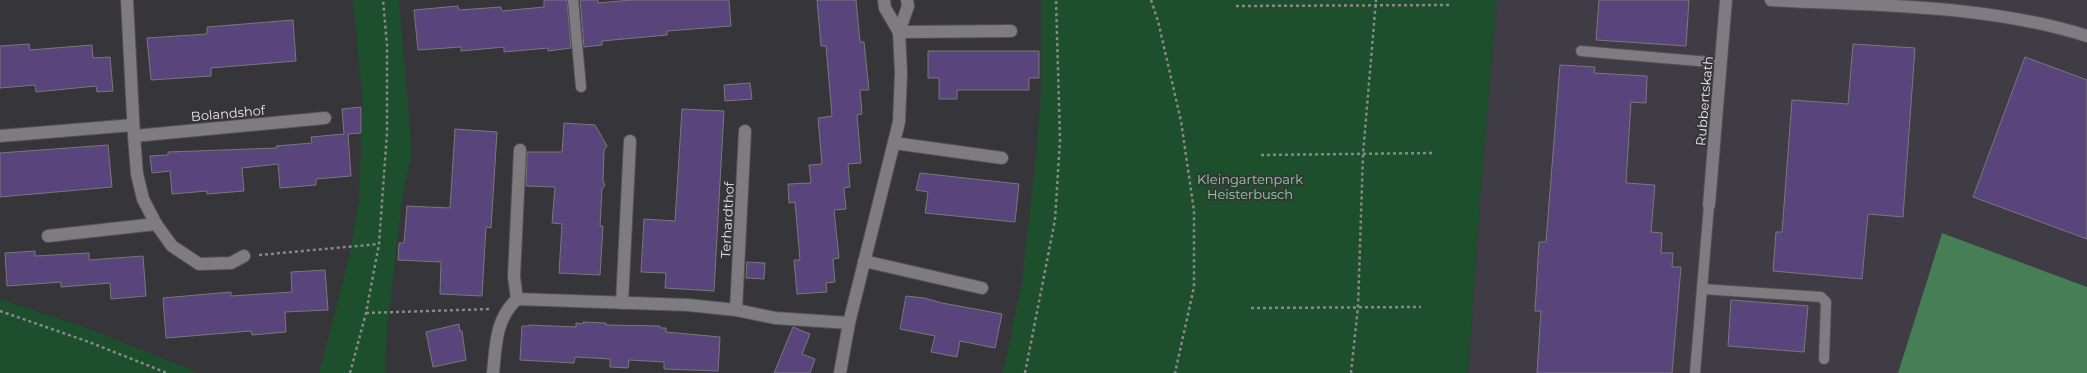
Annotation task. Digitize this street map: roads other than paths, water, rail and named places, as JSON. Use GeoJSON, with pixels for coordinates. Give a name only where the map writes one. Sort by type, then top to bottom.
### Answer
{"type":"FeatureCollection","features":[{"type":"Feature","properties":{"kind":"street"},"geometry":{"type":"LineString","coordinates":[[127,0],[133,130],[137,174],[143,199],[156,224],[172,246],[199,264],[231,262],[244,256]]}},
{"type":"Feature","properties":{"kind":"street"},"geometry":{"type":"LineString","coordinates":[[884,0],[885,8],[899,32]]}},
{"type":"Feature","properties":{"kind":"street"},"geometry":{"type":"LineString","coordinates":[[840,373],[849,323],[899,122],[901,80],[899,32],[908,6],[907,0]]}},
{"type":"Feature","properties":{"kind":"street","name":"Rubbertskath"},"geometry":{"type":"LineString","coordinates":[[1709,205],[1726,0]]}},
{"type":"Feature","properties":{"kind":"street"},"geometry":{"type":"LineString","coordinates":[[1771,0],[1965,11],[2051,25],[2087,36]]}},
{"type":"Feature","properties":{"kind":"street"},"geometry":{"type":"LineString","coordinates":[[899,32],[1011,31]]}},
{"type":"Feature","properties":{"kind":"street","name":"Bolandshof"},"geometry":{"type":"LineString","coordinates":[[0,136],[133,130],[324,118]]}},
{"type":"Feature","properties":{"kind":"street","name":"Terhardthof"},"geometry":{"type":"LineString","coordinates":[[736,310],[745,131]]}},
{"type":"Feature","properties":{"kind":"street"},"geometry":{"type":"LineString","coordinates":[[622,303],[630,141]]}},
{"type":"Feature","properties":{"kind":"street"},"geometry":{"type":"LineString","coordinates":[[894,143],[1002,158]]}},
{"type":"Feature","properties":{"kind":"street"},"geometry":{"type":"LineString","coordinates":[[517,299],[514,277],[520,150]]}},
{"type":"Feature","properties":{"kind":"street"},"geometry":{"type":"LineString","coordinates":[[48,236],[156,224]]}},
{"type":"Feature","properties":{"kind":"street"},"geometry":{"type":"LineString","coordinates":[[864,261],[982,288]]}},
{"type":"Feature","properties":{"kind":"street"},"geometry":{"type":"LineString","coordinates":[[493,373],[498,327],[507,308],[517,299],[688,305],[736,310],[774,318],[849,323]]}},
{"type":"Feature","properties":{"kind":"lane"},"geometry":{"type":"LineString","coordinates":[[573,0],[581,87]]}},
{"type":"Feature","properties":{"kind":"lane"},"geometry":{"type":"LineString","coordinates":[[1580,51],[1721,63]]}},
{"type":"Feature","properties":{"kind":"lane"},"geometry":{"type":"LineString","coordinates":[[1695,373],[1709,205]]}},
{"type":"Feature","properties":{"kind":"lane"},"geometry":{"type":"LineString","coordinates":[[1702,289],[1821,297],[1826,302],[1824,359]]}},
{"type":"Feature","properties":{"kind":"park label","name":"Kleingartenpark Heisterbusch"},"geometry":{"type":"Point","coordinates":[1250,186]}}]}
